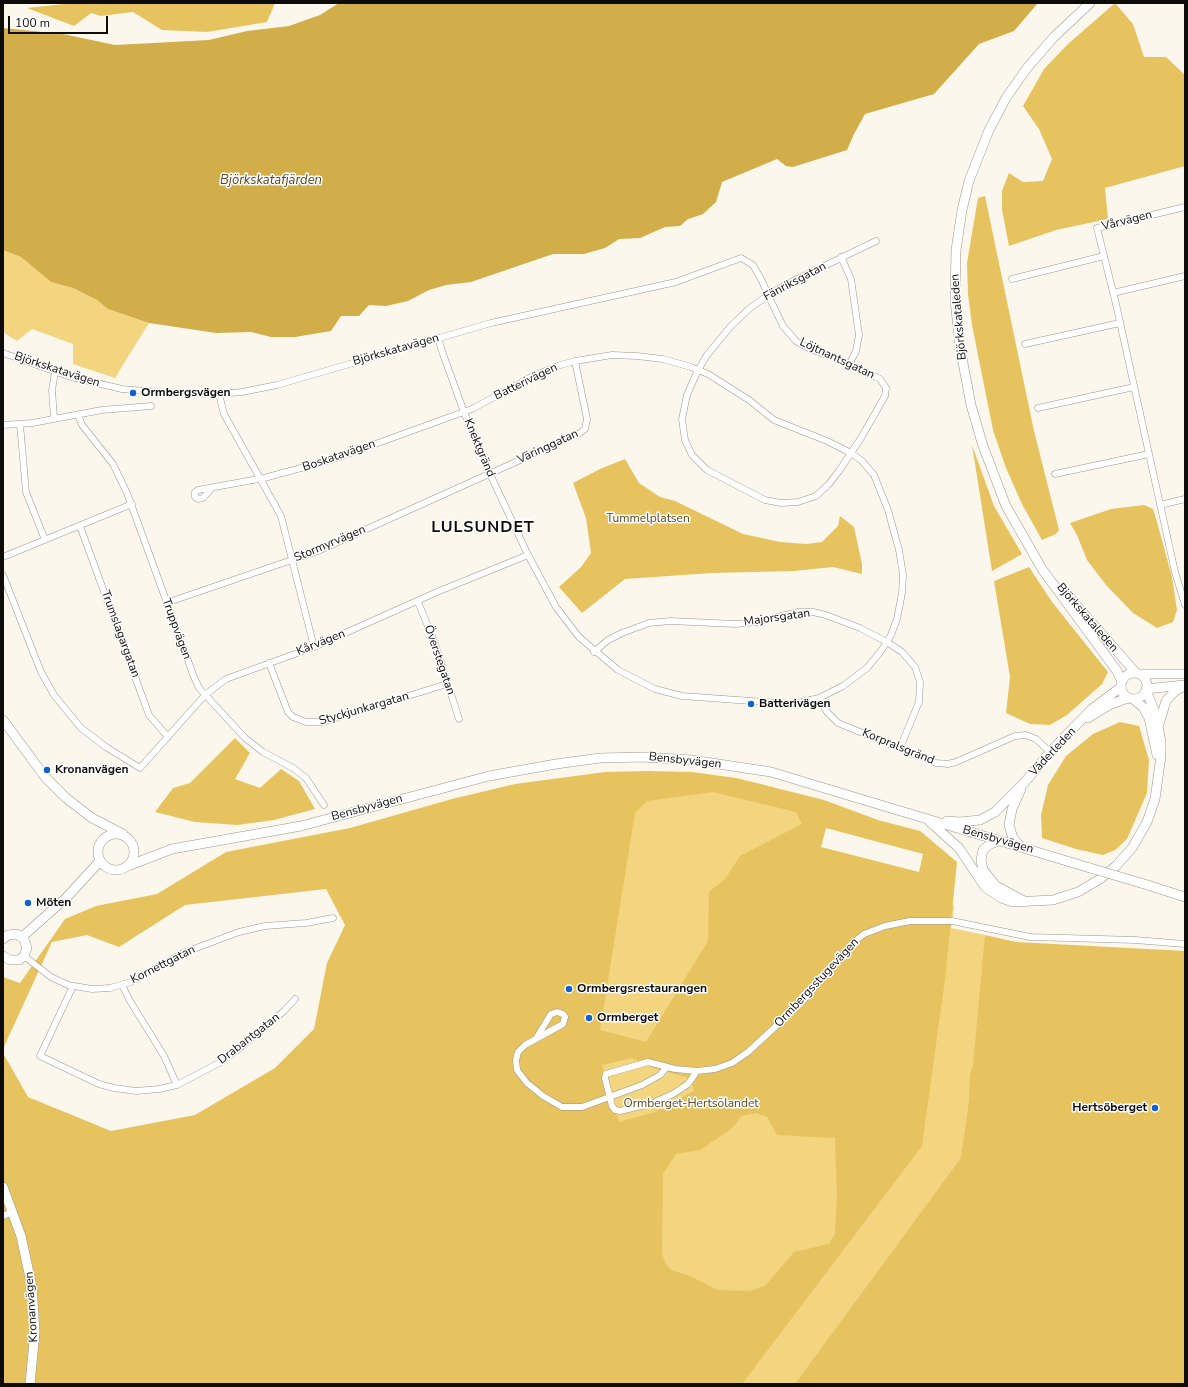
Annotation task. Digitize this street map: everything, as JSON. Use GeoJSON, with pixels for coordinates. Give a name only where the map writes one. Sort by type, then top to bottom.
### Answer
{"type":"FeatureCollection","features":[{"type":"Feature","properties":{"kind":"main road","name":"Björkskataleden"},"geometry":{"type":"LineString","coordinates":[[1090,3],[1039,53],[1016,83],[989,130],[969,180],[962,210],[956,250],[955,280],[957,324],[971,405],[983,446],[1004,500],[1020,532],[1039,562],[1062,598],[1117,671],[1121,684]]}},
{"type":"Feature","properties":{"kind":"main road","name":"Björkskataleden"},"geometry":{"type":"LineString","coordinates":[[1039,562],[1137,674]]}},
{"type":"Feature","properties":{"kind":"main road"},"geometry":{"type":"LineString","coordinates":[[918,816],[932,824],[953,842],[988,890],[996,896],[1010,901],[1045,901],[1070,895],[1100,879],[1119,863],[1132,848],[1147,822],[1156,793],[1162,749],[1159,727],[1146,690],[1145,680],[1137,674]]}},
{"type":"Feature","properties":{"kind":"main road"},"geometry":{"type":"LineString","coordinates":[[1159,766],[1149,718],[1143,707],[1122,692],[1121,684],[1127,675],[1185,674]]}},
{"type":"Feature","properties":{"kind":"main road","name":"Väderleden"},"geometry":{"type":"LineString","coordinates":[[918,816],[960,822],[980,820],[1002,806],[1050,752],[1082,722],[1097,704],[1121,684]]}},
{"type":"Feature","properties":{"kind":"main road"},"geometry":{"type":"LineString","coordinates":[[1131,698],[1140,697],[1146,690],[1185,685]]}},
{"type":"Feature","properties":{"kind":"main road"},"geometry":{"type":"LineString","coordinates":[[1159,727],[1166,701],[1175,691],[1185,685]]}},
{"type":"Feature","properties":{"kind":"main road","name":"Väderleden"},"geometry":{"type":"LineString","coordinates":[[1082,722],[1111,704],[1131,698]]}},
{"type":"Feature","properties":{"kind":"main road"},"geometry":{"type":"LineString","coordinates":[[3,720],[45,777],[98,829],[100,836],[98,852],[100,861],[107,868],[113,870],[125,867],[134,858],[135,852],[133,844],[123,834],[82,812]]}},
{"type":"Feature","properties":{"kind":"main road","name":"Bensbyvägen"},"geometry":{"type":"LineString","coordinates":[[133,844],[139,850],[148,852],[176,848],[301,826],[489,776],[556,764],[642,757],[692,760],[771,772],[1185,897]]}},
{"type":"Feature","properties":{"kind":"main road","name":"Väderleden"},"geometry":{"type":"LineString","coordinates":[[1020,846],[1010,832],[1010,818],[1024,783]]}},
{"type":"Feature","properties":{"kind":"main road"},"geometry":{"type":"LineString","coordinates":[[99,846],[102,840],[110,834],[123,834]]}},
{"type":"Feature","properties":{"kind":"main road"},"geometry":{"type":"LineString","coordinates":[[1002,841],[990,844],[983,850],[981,860],[983,870],[996,886],[1024,901]]}},
{"type":"Feature","properties":{"kind":"main road","name":"Bensbyvägen"},"geometry":{"type":"LineString","coordinates":[[125,867],[156,854],[176,848]]}},
{"type":"Feature","properties":{"kind":"main road"},"geometry":{"type":"LineString","coordinates":[[22,937],[66,898],[100,861]]}},
{"type":"Feature","properties":{"kind":"main road"},"geometry":{"type":"LineString","coordinates":[[3,939],[11,934],[17,934],[22,937],[27,945],[24,956],[16,961],[4,958]]}},
{"type":"Feature","properties":{"kind":"main road","name":"Kronanvägen"},"geometry":{"type":"LineString","coordinates":[[3,1187],[21,1236],[32,1287],[35,1331],[30,1384]]}},
{"type":"Feature","properties":{"kind":"street","name":"Vårvägen"},"geometry":{"type":"LineString","coordinates":[[1185,207],[1097,228],[1120,323],[1178,587],[1185,605]]}},
{"type":"Feature","properties":{"kind":"street","name":"Fänriksgatan"},"geometry":{"type":"LineString","coordinates":[[876,241],[768,295],[750,308],[731,326],[707,355],[698,370],[687,395],[682,419],[685,440],[692,455],[707,470],[736,486],[765,500],[781,503],[798,502],[816,496],[829,484],[851,453],[885,396],[886,388],[883,382]]}},
{"type":"Feature","properties":{"kind":"street"},"geometry":{"type":"LineString","coordinates":[[1012,279],[1104,256]]}},
{"type":"Feature","properties":{"kind":"street"},"geometry":{"type":"LineString","coordinates":[[842,257],[851,279],[859,335],[856,350],[850,364]]}},
{"type":"Feature","properties":{"kind":"street","name":"Björkskatavägen"},"geometry":{"type":"LineString","coordinates":[[3,353],[55,372],[99,384],[129,390],[169,394],[219,394],[242,392],[277,385],[516,317],[676,282],[706,272],[738,258],[745,259],[753,265],[768,295]]}},
{"type":"Feature","properties":{"kind":"street"},"geometry":{"type":"LineString","coordinates":[[1113,293],[1185,276]]}},
{"type":"Feature","properties":{"kind":"street","name":"Löjtnantsgatan"},"geometry":{"type":"LineString","coordinates":[[768,295],[784,326],[796,341],[806,347],[850,364],[883,382]]}},
{"type":"Feature","properties":{"kind":"street"},"geometry":{"type":"LineString","coordinates":[[1025,344],[1120,323]]}},
{"type":"Feature","properties":{"kind":"street","name":"Knektgränd"},"geometry":{"type":"LineString","coordinates":[[438,338],[464,412],[490,474],[528,555]]}},
{"type":"Feature","properties":{"kind":"street","name":"Batterivägen"},"geometry":{"type":"LineString","coordinates":[[464,412],[542,372],[575,361],[612,355],[637,356],[663,359],[698,370],[724,383],[774,420],[799,432],[827,441],[851,453],[866,466],[878,482],[888,510],[902,564],[903,584],[901,603],[894,628],[887,642],[859,675],[843,686],[819,698],[783,704],[682,696],[655,689],[635,680],[618,670],[594,652],[579,637],[562,617],[528,555]]}},
{"type":"Feature","properties":{"kind":"street","name":"Väringgatan"},"geometry":{"type":"LineString","coordinates":[[490,474],[575,436],[584,429],[587,419],[575,361]]}},
{"type":"Feature","properties":{"kind":"street"},"geometry":{"type":"LineString","coordinates":[[54,418],[52,390],[55,372]]}},
{"type":"Feature","properties":{"kind":"street"},"geometry":{"type":"LineString","coordinates":[[1038,408],[1134,387]]}},
{"type":"Feature","properties":{"kind":"street"},"geometry":{"type":"LineString","coordinates":[[219,394],[224,414],[281,516],[314,647]]}},
{"type":"Feature","properties":{"kind":"street"},"geometry":{"type":"LineString","coordinates":[[3,425],[20,424],[102,410],[151,406]]}},
{"type":"Feature","properties":{"kind":"street","name":"Boskatavägen"},"geometry":{"type":"LineString","coordinates":[[211,489],[300,470],[464,412]]}},
{"type":"Feature","properties":{"kind":"street","name":"Truppvägen"},"geometry":{"type":"LineString","coordinates":[[78,415],[82,424],[113,464],[132,504],[166,603],[194,677],[205,695],[245,738],[263,752],[293,768],[306,778],[324,806]]}},
{"type":"Feature","properties":{"kind":"street"},"geometry":{"type":"LineString","coordinates":[[20,424],[26,492],[45,540]]}},
{"type":"Feature","properties":{"kind":"street"},"geometry":{"type":"LineString","coordinates":[[1055,474],[1148,454]]}},
{"type":"Feature","properties":{"kind":"street","name":"Stormyrvägen"},"geometry":{"type":"LineString","coordinates":[[166,603],[318,551],[490,474]]}},
{"type":"Feature","properties":{"kind":"street"},"geometry":{"type":"LineString","coordinates":[[1160,505],[1185,499]]}},
{"type":"Feature","properties":{"kind":"street"},"geometry":{"type":"LineString","coordinates":[[3,557],[132,504]]}},
{"type":"Feature","properties":{"kind":"street","name":"Trumslagargatan"},"geometry":{"type":"LineString","coordinates":[[80,526],[149,715],[168,737]]}},
{"type":"Feature","properties":{"kind":"street","name":"Kårvägen"},"geometry":{"type":"LineString","coordinates":[[3,575],[41,672],[54,695],[81,728],[106,747],[140,768],[205,695],[221,682],[233,676],[314,647],[528,555]]}},
{"type":"Feature","properties":{"kind":"street","name":"Överstegatan"},"geometry":{"type":"LineString","coordinates":[[418,602],[434,641],[459,719]]}},
{"type":"Feature","properties":{"kind":"street","name":"Majorsgatan"},"geometry":{"type":"LineString","coordinates":[[594,652],[608,640],[649,623],[670,621],[722,624],[746,623],[807,612],[831,616],[860,628],[887,642],[902,652],[910,660],[916,671],[920,682],[920,694],[917,710],[900,748]]}},
{"type":"Feature","properties":{"kind":"street","name":"Styckjunkargatan"},"geometry":{"type":"LineString","coordinates":[[269,663],[288,712],[293,718],[306,722],[323,722],[447,684]]}},
{"type":"Feature","properties":{"kind":"street","name":"Korpralsgränd"},"geometry":{"type":"LineString","coordinates":[[819,698],[827,712],[838,723],[936,763],[951,764],[1006,739],[1022,735],[1036,739],[1050,752]]}},
{"type":"Feature","properties":{"kind":"street","name":"Kornettgatan"},"geometry":{"type":"LineString","coordinates":[[24,956],[55,980],[73,986],[97,989],[122,985],[183,953],[239,932],[265,926],[306,923],[333,918]]}},
{"type":"Feature","properties":{"kind":"street","name":"Ormbergsstugevägen"},"geometry":{"type":"LineString","coordinates":[[697,1071],[688,1084],[682,1089],[663,1099],[641,1107],[618,1111],[612,1106],[605,1078],[606,1074],[648,1062],[667,1067],[697,1071],[724,1067],[742,1057],[804,1000],[853,943],[864,934],[885,926],[910,921],[952,921],[1030,937],[1135,940],[1185,944]]}},
{"type":"Feature","properties":{"kind":"street"},"geometry":{"type":"LineString","coordinates":[[122,985],[130,1001],[164,1056],[177,1085]]}},
{"type":"Feature","properties":{"kind":"street","name":"Drabantgatan"},"geometry":{"type":"LineString","coordinates":[[73,986],[40,1056],[92,1080],[114,1088],[147,1091],[177,1085],[229,1057],[284,1011],[295,999]]}},
{"type":"Feature","properties":{"kind":"street"},"geometry":{"type":"LineString","coordinates":[[537,1037],[551,1014],[557,1012],[563,1014],[565,1017],[563,1024],[537,1037],[521,1048],[516,1060],[517,1068],[521,1076],[535,1090],[562,1107],[582,1107],[654,1080],[667,1067]]}},
{"type":"Feature","properties":{"kind":"street"},"geometry":{"type":"LineString","coordinates":[[3,1216],[12,1212]]}},
{"type":"Feature","properties":{"kind":"green space"},"geometry":{"type":"Polygon","coordinates":[[[73,3],[275,3],[267,22],[207,32],[162,30],[133,12],[101,16],[91,13],[74,26],[27,8],[73,3]]]}},
{"type":"Feature","properties":{"kind":"green space"},"geometry":{"type":"Polygon","coordinates":[[[1115,3],[1133,24],[1144,57],[1166,57],[1185,75],[1185,166],[1105,188],[1108,219],[1056,230],[1009,246],[1002,210],[1002,191],[1009,173],[1023,182],[1043,181],[1052,159],[1039,129],[1023,106],[1044,69],[1068,44],[1115,3]]]}},
{"type":"Feature","properties":{"kind":"green space"},"geometry":{"type":"Polygon","coordinates":[[[985,196],[1034,431],[1059,530],[1056,534],[1042,540],[1022,504],[1006,468],[993,430],[972,325],[968,294],[967,263],[978,198],[985,196]]]}},
{"type":"Feature","properties":{"kind":"green space"},"geometry":{"type":"Polygon","coordinates":[[[3,250],[21,257],[51,282],[73,288],[97,300],[108,309],[149,323],[115,378],[73,364],[73,344],[32,329],[17,341],[3,332],[3,250]]]}},
{"type":"Feature","properties":{"kind":"green space"},"geometry":{"type":"Polygon","coordinates":[[[972,445],[994,506],[1022,554],[992,571],[972,445]]]}},
{"type":"Feature","properties":{"kind":"green space","name":"Tummelplatsen"},"geometry":{"type":"Polygon","coordinates":[[[625,459],[639,483],[660,497],[675,501],[743,534],[780,542],[806,544],[822,542],[838,526],[840,516],[854,527],[862,564],[862,574],[833,567],[794,571],[712,573],[625,579],[582,613],[559,587],[581,567],[591,553],[586,518],[573,483],[600,469],[625,459]]]}},
{"type":"Feature","properties":{"kind":"green space"},"geometry":{"type":"Polygon","coordinates":[[[1144,505],[1153,509],[1172,577],[1177,610],[1173,622],[1157,628],[1133,613],[1106,585],[1087,560],[1077,535],[1070,523],[1111,509],[1144,505]]]}},
{"type":"Feature","properties":{"kind":"green space"},"geometry":{"type":"Polygon","coordinates":[[[1029,567],[1052,602],[1108,672],[1102,684],[1067,715],[1050,725],[1030,724],[1006,713],[1010,677],[994,581],[1029,567]]]}},
{"type":"Feature","properties":{"kind":"green space"},"geometry":{"type":"Polygon","coordinates":[[[1120,722],[1139,726],[1149,760],[1147,793],[1127,839],[1115,850],[1103,855],[1076,849],[1042,838],[1041,815],[1048,785],[1066,756],[1093,734],[1120,722]]]}},
{"type":"Feature","properties":{"kind":"green space"},"geometry":{"type":"Polygon","coordinates":[[[235,738],[250,753],[235,779],[260,788],[281,769],[299,781],[315,809],[274,820],[237,825],[195,822],[155,812],[173,788],[190,783],[235,738]]]}},
{"type":"Feature","properties":{"kind":"green space"},"geometry":{"type":"Polygon","coordinates":[[[605,772],[692,772],[736,778],[824,800],[878,820],[920,831],[957,862],[945,979],[922,1146],[742,1384],[3,1384],[3,1053],[28,1097],[111,1131],[195,1115],[275,1068],[314,1029],[327,963],[345,925],[326,889],[185,905],[119,947],[87,935],[52,942],[3,1049],[3,977],[20,983],[65,919],[96,906],[157,894],[226,852],[350,828],[452,799],[515,784],[605,772]],[[713,792],[647,801],[635,813],[600,1030],[646,1042],[708,941],[709,892],[725,879],[740,856],[802,824],[796,812],[713,792]],[[826,828],[821,847],[919,872],[923,854],[826,828]],[[632,1058],[602,1065],[619,1122],[655,1112],[694,1091],[693,1086],[686,1077],[656,1069],[632,1058]],[[756,1113],[741,1116],[736,1124],[727,1132],[700,1150],[676,1154],[663,1174],[662,1253],[665,1263],[671,1270],[690,1276],[718,1290],[749,1291],[765,1286],[794,1252],[829,1244],[835,1234],[837,1196],[835,1138],[777,1135],[767,1117],[756,1113]]]}},
{"type":"Feature","properties":{"kind":"green space","name":"Ormberget-Hertsölandet"},"geometry":{"type":"Polygon","coordinates":[[[683,774],[748,781],[773,787],[816,807],[809,849],[951,897],[954,908],[951,928],[985,935],[985,938],[1068,949],[971,1384],[411,1384],[547,781],[683,774]]]}},
{"type":"Feature","properties":{"kind":"green space"},"geometry":{"type":"Polygon","coordinates":[[[985,935],[1016,942],[1185,951],[1185,1384],[795,1384],[961,1158],[969,1101],[970,1073],[973,1066],[985,935]]]}},
{"type":"Feature","properties":{"kind":"water","name":"Björkskatafjärden"},"geometry":{"type":"Polygon","coordinates":[[[339,3],[1038,3],[1014,31],[979,44],[934,94],[865,114],[847,150],[793,167],[786,166],[777,159],[722,182],[716,202],[703,214],[688,219],[680,226],[665,227],[640,238],[619,239],[605,248],[584,254],[553,254],[471,282],[446,285],[429,290],[408,301],[386,306],[369,305],[359,316],[341,316],[331,331],[295,337],[271,337],[251,332],[216,333],[149,323],[108,309],[97,300],[73,288],[51,282],[21,257],[3,250],[3,28],[63,34],[115,45],[209,40],[247,31],[289,26],[320,15],[339,3]]]}},
{"type":"Feature","properties":{"kind":"place","name":"Ormbergsvägen"},"geometry":{"type":"Point","coordinates":[133,393]}},
{"type":"Feature","properties":{"kind":"place","name":"Batterivägen"},"geometry":{"type":"Point","coordinates":[751,704]}},
{"type":"Feature","properties":{"kind":"place","name":"Kronanvägen"},"geometry":{"type":"Point","coordinates":[47,770]}},
{"type":"Feature","properties":{"kind":"place","name":"Möten"},"geometry":{"type":"Point","coordinates":[28,903]}},
{"type":"Feature","properties":{"kind":"place","name":"Ormbergsrestaurangen"},"geometry":{"type":"Point","coordinates":[569,989]}},
{"type":"Feature","properties":{"kind":"place","name":"Ormberget"},"geometry":{"type":"Point","coordinates":[589,1018]}},
{"type":"Feature","properties":{"kind":"place","name":"Hertsöberget"},"geometry":{"type":"Point","coordinates":[1155,1108]}},
{"type":"Feature","properties":{"kind":"district","name":"LULSUNDET"},"geometry":{"type":"Point","coordinates":[483,528]}}]}
